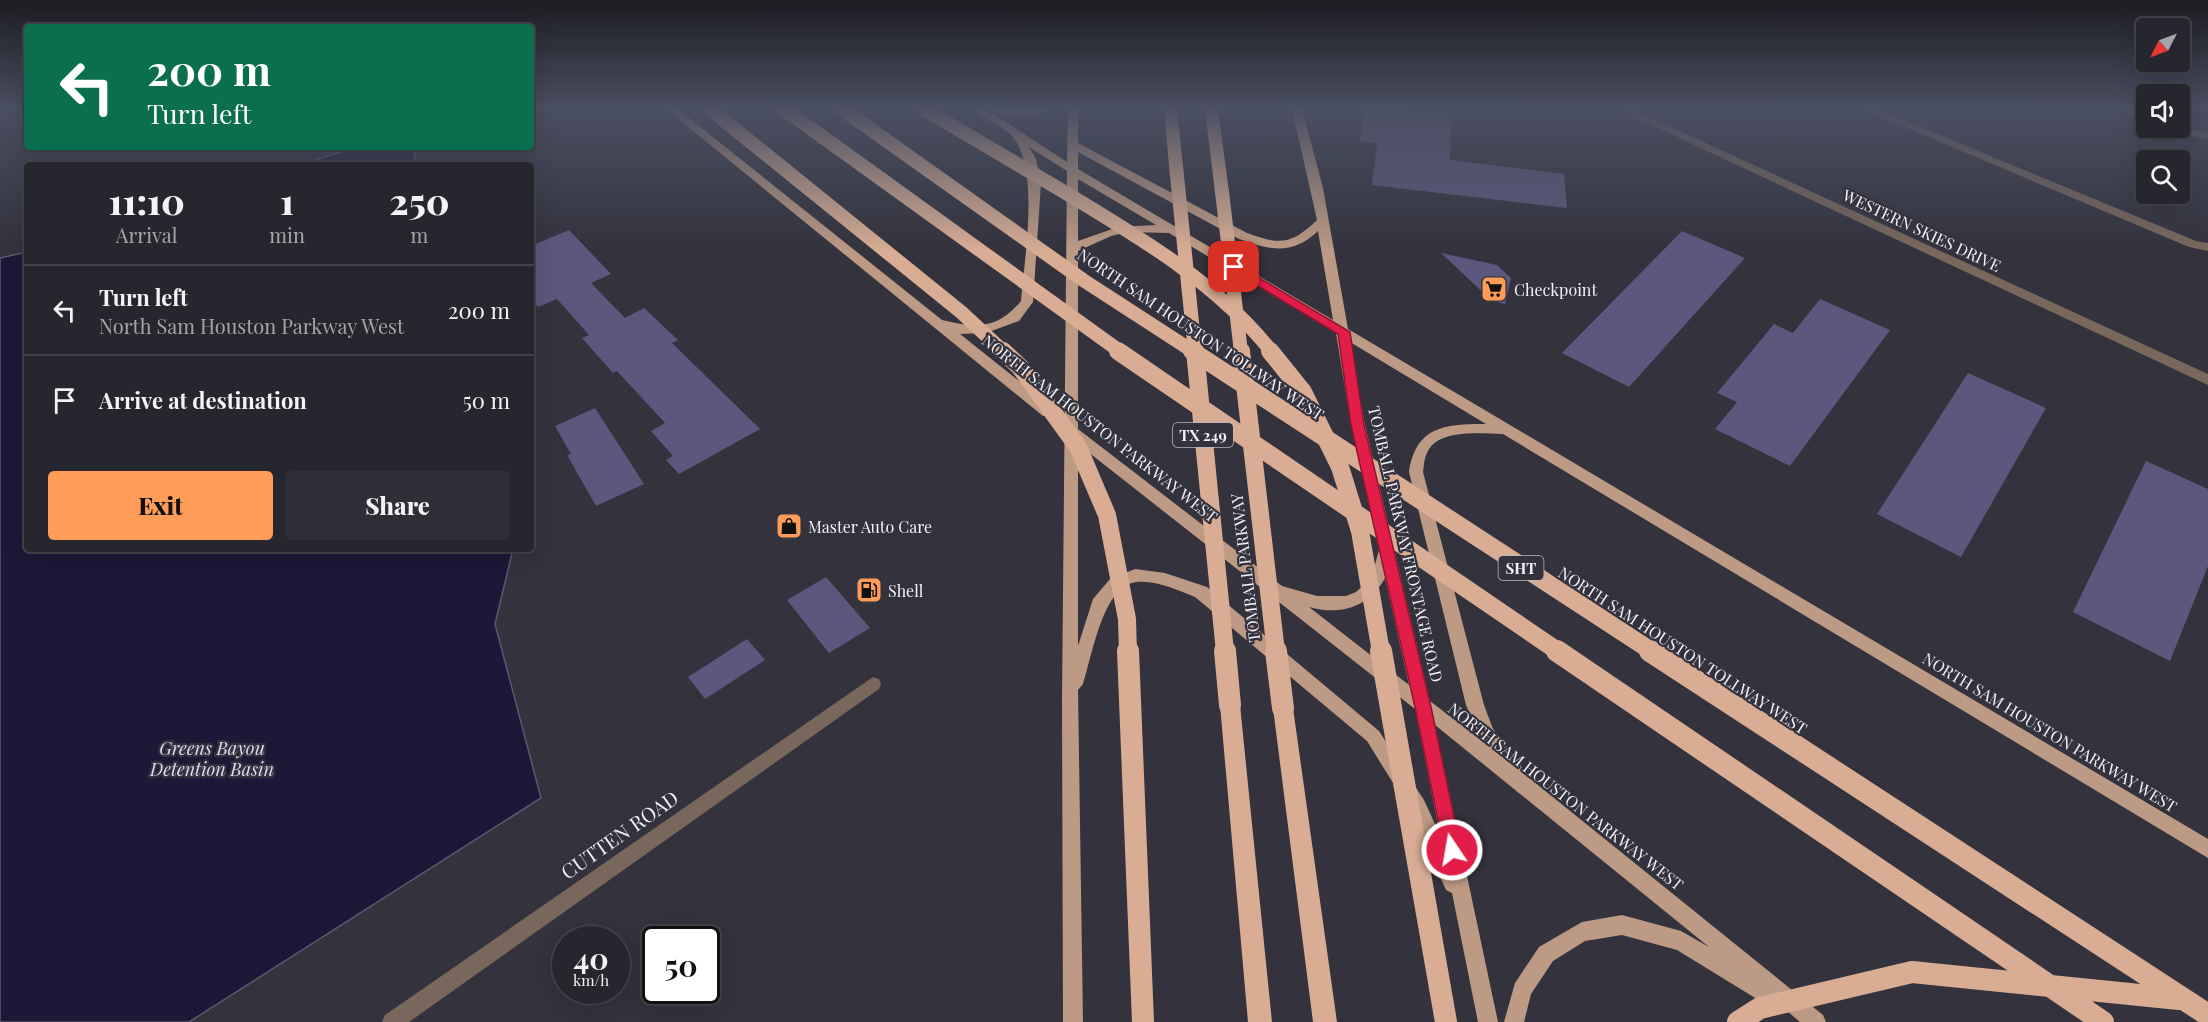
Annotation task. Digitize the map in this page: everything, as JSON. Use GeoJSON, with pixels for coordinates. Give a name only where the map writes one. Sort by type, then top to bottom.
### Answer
{"type":"FeatureCollection","features":[{"type":"Feature","properties":{"kind":"highway"},"geometry":{"type":"LineString","coordinates":[[769,157],[961,312],[1020,368],[1078,447],[1107,514],[1127,619],[1143,1022]]}},
{"type":"Feature","properties":{"kind":"highway"},"geometry":{"type":"LineString","coordinates":[[849,157],[1041,297],[1236,433],[2103,1022]]}},
{"type":"Feature","properties":{"kind":"highway","name":"NORTH SAM HOUSTON TOLLWAY WEST"},"geometry":{"type":"LineString","coordinates":[[909,157],[1083,280],[1205,361],[2208,1015]]}},
{"type":"Feature","properties":{"kind":"highway"},"geometry":{"type":"LineString","coordinates":[[1004,157],[1111,220],[1194,275],[1253,329],[1303,392],[1340,467],[1360,531],[1446,1022]]}},
{"type":"Feature","properties":{"kind":"highway","name":"TOMBALL PARKWAY"},"geometry":{"type":"LineString","coordinates":[[1175,157],[1260,1022]]}},
{"type":"Feature","properties":{"kind":"highway","name":"TOMBALL PARKWAY"},"geometry":{"type":"LineString","coordinates":[[1217,157],[1283,708],[1325,1022]]}},
{"type":"Feature","properties":{"kind":"highway"},"geometry":{"type":"LineString","coordinates":[[1738,1022],[1760,1008],[1912,972],[2208,1002]]}},
{"type":"Feature","properties":{"kind":"main road","name":"NORTH SAM HOUSTON PARKWAY WEST"},"geometry":{"type":"LineString","coordinates":[[730,157],[1071,431],[1528,787],[1815,1022]]}},
{"type":"Feature","properties":{"kind":"main road"},"geometry":{"type":"LineString","coordinates":[[934,321],[960,330],[986,328],[1014,318],[1027,302],[1035,183],[1029,157]]}},
{"type":"Feature","properties":{"kind":"main road","name":"NORTH SAM HOUSTON PARKWAY WEST"},"geometry":{"type":"LineString","coordinates":[[1052,157],[2208,849]]}},
{"type":"Feature","properties":{"kind":"main road"},"geometry":{"type":"LineString","coordinates":[[1073,157],[1071,250],[1070,699],[1073,1022]]}},
{"type":"Feature","properties":{"kind":"main road"},"geometry":{"type":"LineString","coordinates":[[1095,157],[1244,236],[1271,247],[1292,245],[1306,237],[1323,220]]}},
{"type":"Feature","properties":{"kind":"main road","name":"TOMBALL PARKWAY FRONTAGE ROAD"},"geometry":{"type":"LineString","coordinates":[[1309,157],[1344,332],[1358,425],[1423,707],[1488,1022]]}},
{"type":"Feature","properties":{"kind":"main road"},"geometry":{"type":"LineString","coordinates":[[1071,250],[1094,238],[1133,227],[1176,232]]}},
{"type":"Feature","properties":{"kind":"main road"},"geometry":{"type":"LineString","coordinates":[[1505,429],[1455,431],[1436,437],[1421,450],[1416,472],[1475,705],[1486,733],[1528,787]]}},
{"type":"Feature","properties":{"kind":"main road"},"geometry":{"type":"LineString","coordinates":[[1260,579],[1311,602],[1341,605],[1357,598],[1377,582],[1383,566],[1386,547]]}},
{"type":"Feature","properties":{"kind":"main road"},"geometry":{"type":"LineString","coordinates":[[1070,699],[1101,599],[1116,583],[1136,575],[1165,579],[1201,592],[1373,736],[1418,806],[1465,912]]}},
{"type":"Feature","properties":{"kind":"main road"},"geometry":{"type":"LineString","coordinates":[[1514,1022],[1522,990],[1546,954],[1582,932],[1622,925],[1681,941],[1815,1022]]}},
{"type":"Feature","properties":{"kind":"street","name":"WESTERN SKIES DRIVE"},"geometry":{"type":"LineString","coordinates":[[1725,157],[2208,380]]}},
{"type":"Feature","properties":{"kind":"street"},"geometry":{"type":"LineString","coordinates":[[1982,157],[2193,244],[2208,247]]}},
{"type":"Feature","properties":{"kind":"street","name":"CUTTEN ROAD"},"geometry":{"type":"LineString","coordinates":[[392,1022],[873,684]]}},
{"type":"Feature","properties":{"kind":"water"},"geometry":{"type":"Polygon","coordinates":[[[325,157],[415,157],[414,162],[309,162],[325,157]]]}},
{"type":"Feature","properties":{"kind":"water","name":"Greens Bayou Detention Basin"},"geometry":{"type":"Polygon","coordinates":[[[24,253],[24,552],[512,552],[495,624],[541,798],[189,1022],[0,1022],[0,258],[24,253]]]}},
{"type":"Feature","properties":{"kind":"building"},"geometry":{"type":"Polygon","coordinates":[[[1375,157],[1450,157],[1450,160],[1564,174],[1567,208],[1372,185],[1375,157]]]}},
{"type":"Feature","properties":{"kind":"building"},"geometry":{"type":"Polygon","coordinates":[[[569,230],[611,274],[591,283],[625,318],[644,308],[678,340],[672,343],[760,429],[679,474],[666,460],[673,456],[651,431],[665,423],[617,371],[613,373],[582,338],[589,335],[557,299],[538,307],[534,302],[534,245],[569,230]]]}},
{"type":"Feature","properties":{"kind":"building"},"geometry":{"type":"Polygon","coordinates":[[[1682,231],[1745,258],[1629,387],[1562,353],[1682,231]]]}},
{"type":"Feature","properties":{"kind":"building","name":"Checkpoint"},"geometry":{"type":"Polygon","coordinates":[[[1441,253],[1497,265],[1511,278],[1505,304],[1492,301],[1441,253]]]}},
{"type":"Feature","properties":{"kind":"building"},"geometry":{"type":"Polygon","coordinates":[[[1820,299],[1890,330],[1790,466],[1715,429],[1737,402],[1717,393],[1774,324],[1793,333],[1820,299]]]}},
{"type":"Feature","properties":{"kind":"building"},"geometry":{"type":"Polygon","coordinates":[[[1968,373],[2046,408],[1961,557],[1877,514],[1968,373]]]}},
{"type":"Feature","properties":{"kind":"building"},"geometry":{"type":"Polygon","coordinates":[[[595,408],[644,484],[596,506],[567,455],[571,454],[555,426],[595,408]]]}},
{"type":"Feature","properties":{"kind":"building"},"geometry":{"type":"Polygon","coordinates":[[[2146,461],[2208,489],[2208,566],[2170,661],[2073,612],[2146,461]]]}},
{"type":"Feature","properties":{"kind":"building"},"geometry":{"type":"Polygon","coordinates":[[[826,577],[870,628],[829,653],[787,600],[826,577]]]}},
{"type":"Feature","properties":{"kind":"building"},"geometry":{"type":"Polygon","coordinates":[[[747,639],[765,660],[705,699],[688,677],[747,639]]]}},
{"type":"Feature","properties":{"kind":"place","name":"Checkpoint"},"geometry":{"type":"Point","coordinates":[1494,289]}},
{"type":"Feature","properties":{"kind":"place","name":"Master Auto Care"},"geometry":{"type":"Point","coordinates":[789,526]}},
{"type":"Feature","properties":{"kind":"place","name":"Shell"},"geometry":{"type":"Point","coordinates":[869,590]}},
{"type":"Feature","properties":{"kind":"route"},"geometry":{"type":"LineString","coordinates":[[1234,267],[1344,332],[1358,425],[1423,707],[1452,850]]}}]}
